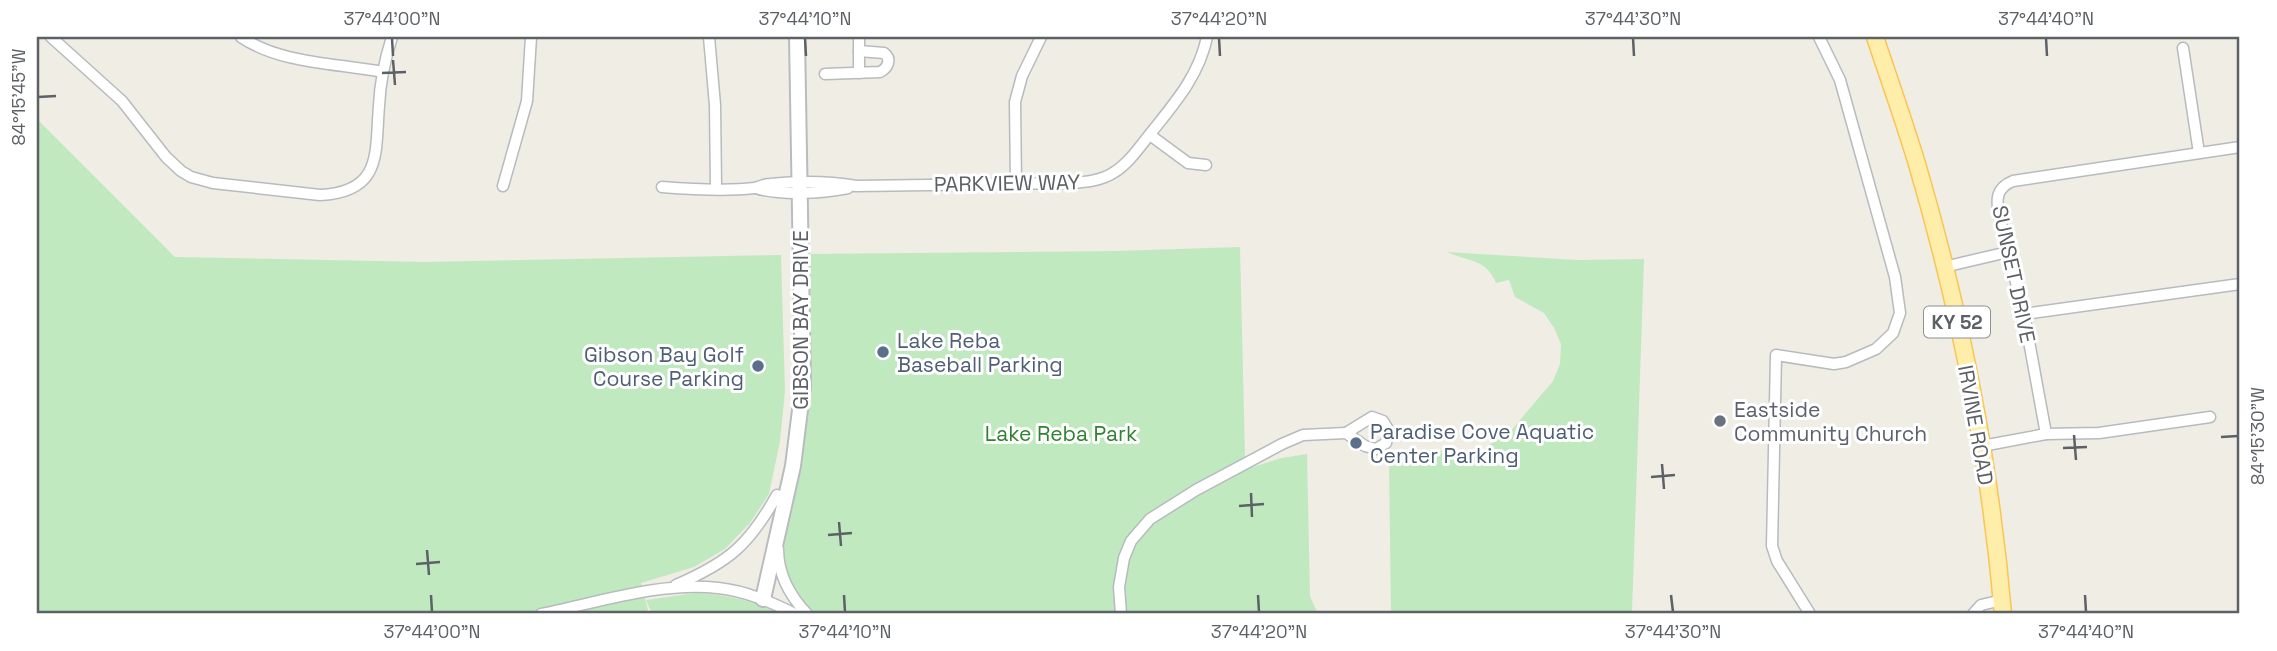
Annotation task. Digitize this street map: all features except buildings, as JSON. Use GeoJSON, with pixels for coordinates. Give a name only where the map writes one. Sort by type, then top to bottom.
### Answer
{"type":"FeatureCollection","features":[{"type":"Feature","properties":{"kind":"main road","name":"IRVINE ROAD"},"geometry":{"type":"LineString","coordinates":[[1875,37],[1917,164],[1970,382],[1982,446],[2003,607]]}},
{"type":"Feature","properties":{"kind":"street"},"geometry":{"type":"LineString","coordinates":[[51,37],[122,102],[181,172],[213,183],[309,195],[342,192],[361,182],[368,174],[376,155],[383,72],[392,37]]}},
{"type":"Feature","properties":{"kind":"street"},"geometry":{"type":"LineString","coordinates":[[241,37],[279,55],[383,72]]}},
{"type":"Feature","properties":{"kind":"street"},"geometry":{"type":"LineString","coordinates":[[503,186],[527,102],[531,37]]}},
{"type":"Feature","properties":{"kind":"street"},"geometry":{"type":"LineString","coordinates":[[709,37],[715,105],[716,188]]}},
{"type":"Feature","properties":{"kind":"street","name":"GIBSON BAY DRIVE"},"geometry":{"type":"LineString","coordinates":[[759,598],[777,539],[793,466],[797,408],[795,187],[788,37]]}},
{"type":"Feature","properties":{"kind":"street","name":"GIBSON BAY DRIVE"},"geometry":{"type":"LineString","coordinates":[[795,187],[797,37]]}},
{"type":"Feature","properties":{"kind":"street"},"geometry":{"type":"LineString","coordinates":[[859,37],[859,73]]}},
{"type":"Feature","properties":{"kind":"street"},"geometry":{"type":"LineString","coordinates":[[1016,184],[1016,102],[1022,76],[1041,37]]}},
{"type":"Feature","properties":{"kind":"street","name":"PARKVIEW WAY"},"geometry":{"type":"LineString","coordinates":[[662,187],[755,188],[766,184],[828,191],[856,186],[1085,182],[1110,175],[1128,161],[1150,135],[1191,80],[1207,37]]}},
{"type":"Feature","properties":{"kind":"street"},"geometry":{"type":"LineString","coordinates":[[1811,614],[1777,561],[1772,546],[1776,355],[1834,364],[1846,362],[1876,349],[1893,333],[1900,313],[1895,278],[1840,80],[1819,37]]}},
{"type":"Feature","properties":{"kind":"street"},"geometry":{"type":"LineString","coordinates":[[2183,48],[2199,153]]}},
{"type":"Feature","properties":{"kind":"street"},"geometry":{"type":"LineString","coordinates":[[825,74],[884,70],[889,59],[887,55],[859,51]]}},
{"type":"Feature","properties":{"kind":"street"},"geometry":{"type":"LineString","coordinates":[[1150,135],[1188,163],[1206,165]]}},
{"type":"Feature","properties":{"kind":"street","name":"SUNSET DRIVE"},"geometry":{"type":"LineString","coordinates":[[2046,434],[2024,314],[1997,201],[2000,190],[2009,183],[2240,147]]}},
{"type":"Feature","properties":{"kind":"street"},"geometry":{"type":"LineString","coordinates":[[1944,267],[2008,252]]}},
{"type":"Feature","properties":{"kind":"street"},"geometry":{"type":"LineString","coordinates":[[2024,314],[2240,284]]}},
{"type":"Feature","properties":{"kind":"street","name":"GIBSON BAY DRIVE"},"geometry":{"type":"LineString","coordinates":[[759,598],[777,495],[797,408]]}},
{"type":"Feature","properties":{"kind":"street"},"geometry":{"type":"LineString","coordinates":[[1982,446],[2046,434],[2099,433],[2210,418]]}},
{"type":"Feature","properties":{"kind":"street"},"geometry":{"type":"LineString","coordinates":[[1121,614],[1119,587],[1124,558],[1131,541],[1150,519],[1282,444],[1303,435],[1346,433]]}},
{"type":"Feature","properties":{"kind":"street"},"geometry":{"type":"LineString","coordinates":[[666,589],[701,574],[734,553],[759,527],[777,495]]}},
{"type":"Feature","properties":{"kind":"street"},"geometry":{"type":"LineString","coordinates":[[777,539],[783,578],[793,597],[807,614]]}},
{"type":"Feature","properties":{"kind":"street"},"geometry":{"type":"LineString","coordinates":[[541,614],[687,587],[718,587],[759,598],[795,614]]}},
{"type":"Feature","properties":{"kind":"street"},"geometry":{"type":"LineString","coordinates":[[1973,614],[1981,605],[2003,607]]}},
{"type":"Feature","properties":{"kind":"green space"},"geometry":{"type":"Polygon","coordinates":[[[37,119],[175,257],[425,262],[781,255],[785,391],[780,441],[769,494],[750,523],[725,549],[694,567],[641,583],[649,614],[37,614],[37,119]]]}},
{"type":"Feature","properties":{"kind":"green space","name":"Lake Reba Park"},"geometry":{"type":"Polygon","coordinates":[[[1240,247],[1245,456],[1250,468],[1281,458],[1307,454],[1310,596],[1318,614],[815,614],[796,593],[782,558],[783,536],[805,419],[806,254],[1240,247]]]}},
{"type":"Feature","properties":{"kind":"green space"},"geometry":{"type":"Polygon","coordinates":[[[1447,252],[1577,260],[1644,259],[1632,614],[1391,614],[1389,459],[1396,453],[1419,457],[1431,449],[1467,455],[1483,452],[1489,445],[1509,433],[1553,381],[1560,364],[1561,344],[1544,313],[1515,297],[1509,280],[1496,283],[1482,265],[1447,252]]]}},
{"type":"Feature","properties":{"kind":"green space"},"geometry":{"type":"Polygon","coordinates":[[[695,593],[739,599],[781,614],[652,614],[646,600],[695,593]]]}},
{"type":"Feature","properties":{"kind":"place","name":"Lake Reba Baseball Parking"},"geometry":{"type":"Point","coordinates":[883,352]}},
{"type":"Feature","properties":{"kind":"place","name":"Gibson Bay Golf Course Parking"},"geometry":{"type":"Point","coordinates":[758,366]}},
{"type":"Feature","properties":{"kind":"place","name":"Eastside Community Church"},"geometry":{"type":"Point","coordinates":[1720,421]}},
{"type":"Feature","properties":{"kind":"place","name":"Paradise Cove Aquatic Center Parking"},"geometry":{"type":"Point","coordinates":[1356,443]}}]}
